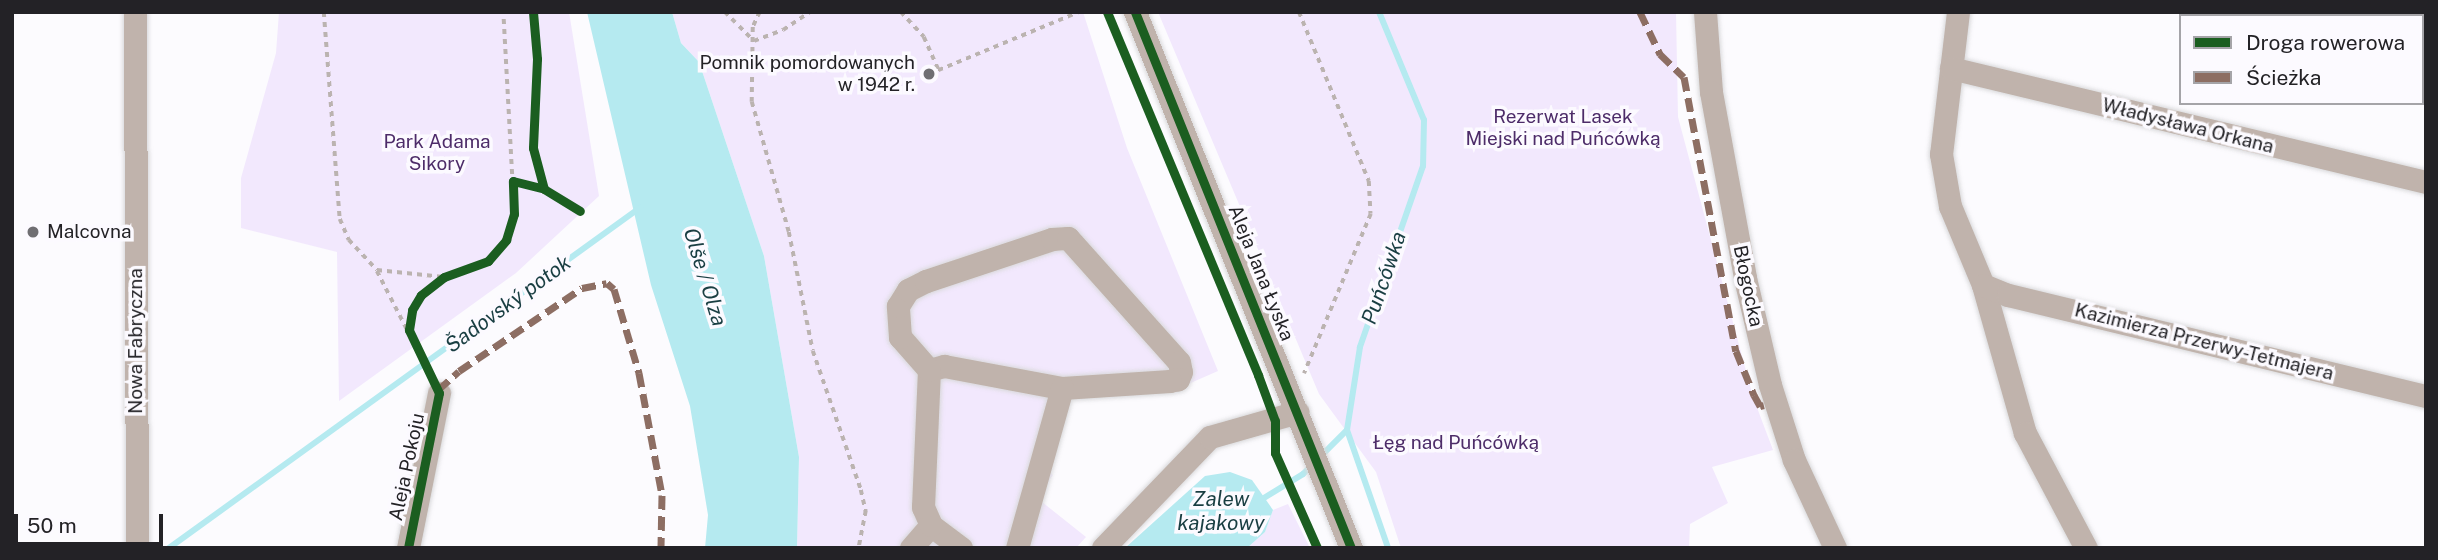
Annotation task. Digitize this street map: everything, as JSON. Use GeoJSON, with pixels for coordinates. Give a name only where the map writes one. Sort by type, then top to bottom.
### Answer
{"type":"FeatureCollection","features":[{"type":"Feature","properties":{"kind":"street","name":"Nowa Fabryczna"},"geometry":{"type":"LineString","coordinates":[[135,12],[137,546]]}},
{"type":"Feature","properties":{"kind":"street","name":"Aleja Jana Łyska"},"geometry":{"type":"LineString","coordinates":[[1135,12],[1289,386],[1351,548]]}},
{"type":"Feature","properties":{"kind":"street","name":"Błogocka"},"geometry":{"type":"LineString","coordinates":[[1705,12],[1711,92],[1770,385],[1794,460],[1835,548]]}},
{"type":"Feature","properties":{"kind":"street"},"geometry":{"type":"LineString","coordinates":[[1958,12],[1942,167],[1957,227],[1983,285],[2025,433],[2086,548]]}},
{"type":"Feature","properties":{"kind":"street","name":"Władysława Orkana"},"geometry":{"type":"LineString","coordinates":[[1951,68],[2426,182]]}},
{"type":"Feature","properties":{"kind":"street"},"geometry":{"type":"LineString","coordinates":[[929,370],[944,366],[1062,388],[1170,381],[1178,379],[1181,372],[1179,362],[1068,238],[1052,239],[908,290],[896,324],[906,346],[929,370],[923,507],[931,525],[961,548]]}},
{"type":"Feature","properties":{"kind":"street","name":"Kazimierza Przerwy-Tetmajera"},"geometry":{"type":"LineString","coordinates":[[1983,285],[2008,295],[2426,396]]}},
{"type":"Feature","properties":{"kind":"street","name":"Aleja Pokoju"},"geometry":{"type":"LineString","coordinates":[[408,548],[438,388]]}},
{"type":"Feature","properties":{"kind":"street"},"geometry":{"type":"LineString","coordinates":[[1017,548],[1062,388]]}},
{"type":"Feature","properties":{"kind":"street"},"geometry":{"type":"LineString","coordinates":[[1103,548],[1210,437],[1298,412]]}},
{"type":"Feature","properties":{"kind":"street"},"geometry":{"type":"LineString","coordinates":[[911,548],[931,525]]}},
{"type":"Feature","properties":{"kind":"path"},"geometry":{"type":"LineString","coordinates":[[324,12],[340,219],[349,240],[377,270],[438,388]]}},
{"type":"Feature","properties":{"kind":"path"},"geometry":{"type":"LineString","coordinates":[[409,330],[421,295],[444,277],[488,261],[506,240],[514,214],[503,12]]}},
{"type":"Feature","properties":{"kind":"path"},"geometry":{"type":"LineString","coordinates":[[725,12],[754,41]]}},
{"type":"Feature","properties":{"kind":"path"},"geometry":{"type":"LineString","coordinates":[[760,12],[754,41],[752,102],[760,141],[789,232],[813,351],[866,512],[859,548]]}},
{"type":"Feature","properties":{"kind":"path"},"geometry":{"type":"LineString","coordinates":[[754,41],[783,30],[810,12]]}},
{"type":"Feature","properties":{"kind":"path"},"geometry":{"type":"LineString","coordinates":[[901,12],[924,37],[939,70]]}},
{"type":"Feature","properties":{"kind":"path"},"geometry":{"type":"LineString","coordinates":[[929,74],[1079,12]]}},
{"type":"Feature","properties":{"kind":"path"},"geometry":{"type":"LineString","coordinates":[[1220,12],[1231,12]]}},
{"type":"Feature","properties":{"kind":"path"},"geometry":{"type":"LineString","coordinates":[[1289,386],[1312,363],[1371,214],[1369,181],[1299,12]]}},
{"type":"Feature","properties":{"kind":"path"},"geometry":{"type":"LineString","coordinates":[[377,270],[444,277]]}},
{"type":"Feature","properties":{"kind":"green space","name":"Park Adama Sikory"},"geometry":{"type":"Polygon","coordinates":[[[279,12],[569,12],[599,196],[516,273],[339,401],[337,252],[241,228],[241,178],[276,53],[279,12]]]}},
{"type":"Feature","properties":{"kind":"green space"},"geometry":{"type":"Polygon","coordinates":[[[672,12],[1083,12],[1127,148],[1218,371],[1170,392],[1073,395],[1048,470],[1053,475],[1037,498],[1086,537],[1076,548],[797,548],[799,457],[764,256],[699,62],[681,43],[672,12]]]}},
{"type":"Feature","properties":{"kind":"green space"},"geometry":{"type":"Polygon","coordinates":[[[1158,12],[1676,12],[1678,117],[1753,397],[1773,450],[1712,467],[1728,503],[1690,524],[1689,548],[1401,548],[1376,472],[1319,394],[1158,12]]]}},
{"type":"Feature","properties":{"kind":"green space"},"geometry":{"type":"Polygon","coordinates":[[[1288,504],[1310,548],[1247,548],[1265,532],[1273,510],[1288,504]]]}},
{"type":"Feature","properties":{"kind":"water","name":"Olše / Olza"},"geometry":{"type":"Polygon","coordinates":[[[587,12],[672,12],[681,43],[699,62],[764,256],[799,457],[797,548],[705,548],[708,515],[690,406],[651,285],[587,12]]]}},
{"type":"Feature","properties":{"kind":"water","name":"Zalew kajakowy"},"geometry":{"type":"Polygon","coordinates":[[[1230,472],[1252,480],[1273,510],[1265,532],[1247,548],[1125,548],[1205,476],[1230,472]]]}},
{"type":"Feature","properties":{"kind":"waterway","name":"Puńcówka"},"geometry":{"type":"LineString","coordinates":[[1379,12],[1424,120],[1423,166],[1360,347],[1347,430],[1388,548]]}},
{"type":"Feature","properties":{"kind":"waterway","name":"Šadovský potok"},"geometry":{"type":"LineString","coordinates":[[169,548],[641,207]]}},
{"type":"Feature","properties":{"kind":"waterway"},"geometry":{"type":"LineString","coordinates":[[1259,501],[1303,474],[1347,430]]}},
{"type":"Feature","properties":{"kind":"marked path"},"geometry":{"type":"LineString","coordinates":[[1640,12],[1660,54],[1684,77],[1736,351],[1754,395],[1760,406],[1764,405]]}},
{"type":"Feature","properties":{"kind":"marked path"},"geometry":{"type":"LineString","coordinates":[[438,390],[459,371],[582,288],[607,283],[614,289],[639,373],[662,495],[661,548]]}},
{"type":"Feature","properties":{"kind":"cycle path"},"geometry":{"type":"LineString","coordinates":[[533,12],[537,59],[533,148],[544,189]]}},
{"type":"Feature","properties":{"kind":"cycle path"},"geometry":{"type":"LineString","coordinates":[[1107,12],[1258,375],[1275,421],[1275,453],[1317,548]]}},
{"type":"Feature","properties":{"kind":"cycle path"},"geometry":{"type":"LineString","coordinates":[[1135,12],[1351,548]]}},
{"type":"Feature","properties":{"kind":"cycle path"},"geometry":{"type":"LineString","coordinates":[[408,548],[439,393],[409,330],[412,310],[421,295],[444,277],[488,261],[506,240],[514,214],[513,181],[544,189],[580,211]]}},
{"type":"Feature","properties":{"kind":"place","name":"Pomnik pomordowanych w 1942 r."},"geometry":{"type":"Point","coordinates":[929,74]}},
{"type":"Feature","properties":{"kind":"place","name":"Malcovna"},"geometry":{"type":"Point","coordinates":[33,232]}},
{"type":"Feature","properties":{"kind":"park label","name":"Rezerwat Lasek Miejski nad Puńcówką"},"geometry":{"type":"Point","coordinates":[1563,128]}},
{"type":"Feature","properties":{"kind":"park label","name":"Łęg nad Puńcówką"},"geometry":{"type":"Point","coordinates":[1456,443]}}]}
